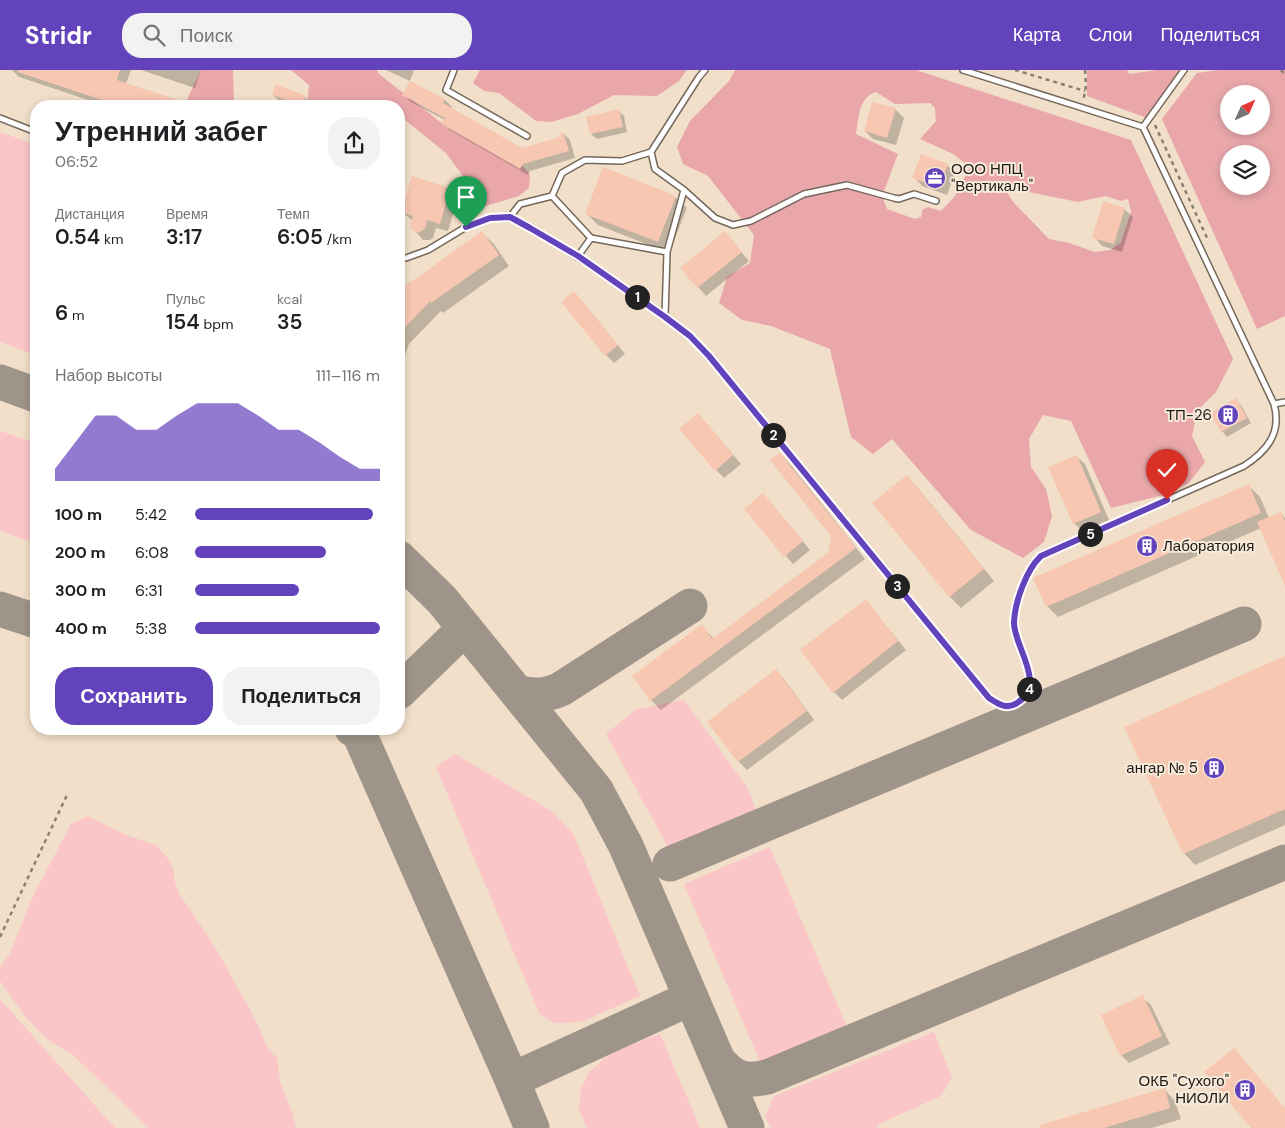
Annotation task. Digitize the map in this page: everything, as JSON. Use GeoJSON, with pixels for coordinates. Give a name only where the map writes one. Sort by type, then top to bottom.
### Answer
{"type":"FeatureCollection","features":[{"type":"Feature","properties":{"kind":"lane"},"geometry":{"type":"LineString","coordinates":[[454,70],[446,90],[528,136]]}},
{"type":"Feature","properties":{"kind":"lane"},"geometry":{"type":"LineString","coordinates":[[552,196],[562,173],[585,160],[622,161],[651,152],[704,70]]}},
{"type":"Feature","properties":{"kind":"lane"},"geometry":{"type":"LineString","coordinates":[[405,258],[428,250],[466,227],[490,218],[510,217],[578,256],[665,317],[690,336],[709,356],[989,698],[1004,706],[1015,705],[1029,692],[1030,683],[1025,658],[1014,625],[1016,606],[1024,583],[1036,560],[1041,556],[1244,466],[1261,454],[1274,433],[1276,413],[1274,404],[1143,127],[963,70]]}},
{"type":"Feature","properties":{"kind":"lane"},"geometry":{"type":"LineString","coordinates":[[1143,127],[1184,70]]}},
{"type":"Feature","properties":{"kind":"lane"},"geometry":{"type":"LineString","coordinates":[[0,118],[30,130]]}},
{"type":"Feature","properties":{"kind":"lane"},"geometry":{"type":"LineString","coordinates":[[651,152],[655,169],[684,190],[715,218],[733,224],[751,221],[804,194],[847,185],[898,199],[914,194],[936,201]]}},
{"type":"Feature","properties":{"kind":"lane"},"geometry":{"type":"LineString","coordinates":[[665,317],[667,252],[684,190]]}},
{"type":"Feature","properties":{"kind":"lane"},"geometry":{"type":"LineString","coordinates":[[510,217],[520,204],[552,196]]}},
{"type":"Feature","properties":{"kind":"lane"},"geometry":{"type":"LineString","coordinates":[[552,196],[591,238],[667,252]]}},
{"type":"Feature","properties":{"kind":"lane"},"geometry":{"type":"LineString","coordinates":[[578,256],[591,238]]}},
{"type":"Feature","properties":{"kind":"lane"},"geometry":{"type":"LineString","coordinates":[[1274,404],[1285,402]]}},
{"type":"Feature","properties":{"kind":"path"},"geometry":{"type":"LineString","coordinates":[[1015,70],[1085,91]]}},
{"type":"Feature","properties":{"kind":"path"},"geometry":{"type":"LineString","coordinates":[[1281,70],[1285,74]]}},
{"type":"Feature","properties":{"kind":"path"},"geometry":{"type":"LineString","coordinates":[[0,937],[67,795]]}},
{"type":"Feature","properties":{"kind":"shaded area"},"geometry":{"type":"Polygon","coordinates":[[[0,70],[1285,70],[1285,1128],[0,1128],[0,70]]]}},
{"type":"Feature","properties":{"kind":"shaded area"},"geometry":{"type":"Polygon","coordinates":[[[201,70],[233,70],[234,100],[187,100],[201,70]]]}},
{"type":"Feature","properties":{"kind":"shaded area"},"geometry":{"type":"Polygon","coordinates":[[[291,70],[377,70],[379,74],[448,128],[509,162],[522,165],[530,175],[529,188],[519,196],[479,208],[465,203],[459,191],[463,176],[446,153],[405,120],[405,100],[308,100],[309,85],[291,70]]]}},
{"type":"Feature","properties":{"kind":"shaded area"},"geometry":{"type":"Polygon","coordinates":[[[480,70],[687,70],[679,81],[657,96],[614,95],[578,114],[551,122],[536,121],[499,93],[484,91],[473,83],[480,70]]]}},
{"type":"Feature","properties":{"kind":"shaded area"},"geometry":{"type":"Polygon","coordinates":[[[735,70],[916,70],[1131,140],[1233,359],[1216,392],[1197,411],[1192,436],[1205,462],[1188,484],[1163,495],[1111,508],[1071,421],[1043,415],[1029,439],[1031,467],[1046,489],[1052,516],[1044,542],[1023,558],[971,530],[892,439],[873,454],[851,437],[830,349],[771,326],[742,320],[719,303],[727,277],[750,263],[754,235],[708,176],[683,164],[677,147],[690,121],[729,81],[735,70]],[[876,92],[866,99],[860,109],[856,134],[898,154],[882,196],[887,209],[915,219],[921,217],[922,210],[928,207],[941,211],[955,196],[970,167],[953,154],[920,139],[936,121],[935,108],[930,103],[895,104],[876,92]],[[1008,184],[1006,191],[1014,203],[1049,239],[1069,243],[1095,252],[1110,250],[1121,242],[1131,212],[1128,199],[1121,201],[1105,196],[1078,202],[1029,192],[1008,184]]]}},
{"type":"Feature","properties":{"kind":"shaded area"},"geometry":{"type":"Polygon","coordinates":[[[1087,70],[1127,70],[1129,74],[1157,70],[1181,70],[1147,118],[1087,96],[1087,70]]]}},
{"type":"Feature","properties":{"kind":"shaded area"},"geometry":{"type":"Polygon","coordinates":[[[1218,70],[1285,70],[1285,316],[1257,329],[1162,119],[1197,73],[1218,70]]]}},
{"type":"Feature","properties":{"kind":"shaded area"},"geometry":{"type":"Polygon","coordinates":[[[0,132],[30,143],[30,353],[0,342],[0,132]]]}},
{"type":"Feature","properties":{"kind":"shaded area"},"geometry":{"type":"Polygon","coordinates":[[[0,431],[30,441],[30,542],[0,531],[0,431]]]}},
{"type":"Feature","properties":{"kind":"shaded area"},"geometry":{"type":"Polygon","coordinates":[[[684,700],[747,787],[761,822],[674,858],[606,734],[636,709],[684,700]]]}},
{"type":"Feature","properties":{"kind":"shaded area"},"geometry":{"type":"Polygon","coordinates":[[[455,754],[553,812],[573,833],[640,996],[581,1022],[554,1023],[539,1013],[436,767],[455,754]]]}},
{"type":"Feature","properties":{"kind":"shaded area"},"geometry":{"type":"Polygon","coordinates":[[[88,816],[126,835],[156,845],[166,856],[173,868],[175,882],[180,895],[214,945],[256,1021],[268,1049],[277,1058],[280,1081],[296,1128],[149,1128],[71,1053],[46,1038],[24,1015],[0,981],[1,965],[10,954],[31,900],[71,824],[88,816]]]}},
{"type":"Feature","properties":{"kind":"shaded area"},"geometry":{"type":"Polygon","coordinates":[[[770,847],[850,1034],[764,1071],[684,884],[770,847]]]}},
{"type":"Feature","properties":{"kind":"shaded area"},"geometry":{"type":"Polygon","coordinates":[[[0,999],[115,1128],[0,1128],[0,999]]]}},
{"type":"Feature","properties":{"kind":"shaded area"},"geometry":{"type":"Polygon","coordinates":[[[934,1032],[952,1078],[941,1096],[877,1125],[878,1128],[771,1128],[765,1116],[774,1096],[934,1032]]]}},
{"type":"Feature","properties":{"kind":"shaded area"},"geometry":{"type":"Polygon","coordinates":[[[660,1034],[700,1128],[587,1128],[579,1109],[581,1088],[589,1072],[612,1052],[660,1034]]]}},
{"type":"Feature","properties":{"kind":"building"},"geometry":{"type":"Polygon","coordinates":[[[18,70],[120,70],[117,80],[178,100],[102,100],[18,72],[18,70]]]}},
{"type":"Feature","properties":{"kind":"building"},"geometry":{"type":"Polygon","coordinates":[[[410,81],[445,99],[443,103],[522,148],[557,138],[563,132],[569,151],[523,164],[520,169],[442,124],[445,118],[402,95],[410,81]]]}},
{"type":"Feature","properties":{"kind":"building"},"geometry":{"type":"Polygon","coordinates":[[[276,84],[306,96],[304,100],[286,100],[272,95],[276,84]]]}},
{"type":"Feature","properties":{"kind":"building"},"geometry":{"type":"Polygon","coordinates":[[[872,102],[896,108],[887,138],[864,131],[872,102]]]}},
{"type":"Feature","properties":{"kind":"building"},"geometry":{"type":"Polygon","coordinates":[[[619,109],[623,127],[590,134],[586,117],[619,109]]]}},
{"type":"Feature","properties":{"kind":"building"},"geometry":{"type":"Polygon","coordinates":[[[921,154],[948,164],[939,188],[912,178],[921,154]]]}},
{"type":"Feature","properties":{"kind":"building"},"geometry":{"type":"Polygon","coordinates":[[[603,167],[676,196],[658,242],[585,214],[603,167]]]}},
{"type":"Feature","properties":{"kind":"building"},"geometry":{"type":"Polygon","coordinates":[[[412,176],[450,188],[440,224],[427,220],[425,229],[418,233],[411,229],[410,225],[413,216],[405,213],[405,199],[412,176]]]}},
{"type":"Feature","properties":{"kind":"building"},"geometry":{"type":"Polygon","coordinates":[[[1103,201],[1125,208],[1114,244],[1092,238],[1103,201]]]}},
{"type":"Feature","properties":{"kind":"building"},"geometry":{"type":"Polygon","coordinates":[[[482,231],[499,255],[431,303],[430,301],[405,328],[405,286],[482,231]]]}},
{"type":"Feature","properties":{"kind":"building"},"geometry":{"type":"Polygon","coordinates":[[[725,231],[742,252],[697,288],[680,268],[725,231]]]}},
{"type":"Feature","properties":{"kind":"building"},"geometry":{"type":"Polygon","coordinates":[[[574,291],[618,345],[605,356],[561,302],[574,291]]]}},
{"type":"Feature","properties":{"kind":"building","name":"ТП-26"},"geometry":{"type":"Polygon","coordinates":[[[1236,398],[1247,418],[1221,432],[1210,413],[1236,398]]]}},
{"type":"Feature","properties":{"kind":"building"},"geometry":{"type":"Polygon","coordinates":[[[698,413],[733,455],[715,471],[679,429],[698,413]]]}},
{"type":"Feature","properties":{"kind":"building"},"geometry":{"type":"Polygon","coordinates":[[[780,453],[856,548],[650,701],[632,676],[702,624],[712,639],[828,553],[831,536],[770,460],[780,453]]]}},
{"type":"Feature","properties":{"kind":"building"},"geometry":{"type":"Polygon","coordinates":[[[1077,455],[1101,512],[1073,524],[1048,467],[1077,455]]]}},
{"type":"Feature","properties":{"kind":"building"},"geometry":{"type":"Polygon","coordinates":[[[907,475],[984,569],[949,597],[872,503],[907,475]]]}},
{"type":"Feature","properties":{"kind":"building","name":"Лаборатория"},"geometry":{"type":"Polygon","coordinates":[[[1249,484],[1261,513],[1046,607],[1033,578],[1249,484]]]}},
{"type":"Feature","properties":{"kind":"building"},"geometry":{"type":"Polygon","coordinates":[[[763,493],[803,541],[784,557],[744,509],[763,493]]]}},
{"type":"Feature","properties":{"kind":"building"},"geometry":{"type":"Polygon","coordinates":[[[1281,512],[1285,521],[1285,586],[1257,522],[1281,512]]]}},
{"type":"Feature","properties":{"kind":"building"},"geometry":{"type":"Polygon","coordinates":[[[866,599],[898,641],[833,693],[800,650],[866,599]]]}},
{"type":"Feature","properties":{"kind":"building","name":"ангар № 5"},"geometry":{"type":"Polygon","coordinates":[[[1285,656],[1285,809],[1183,854],[1124,727],[1285,656]]]}},
{"type":"Feature","properties":{"kind":"building"},"geometry":{"type":"Polygon","coordinates":[[[776,669],[807,711],[738,762],[707,722],[776,669]]]}},
{"type":"Feature","properties":{"kind":"building"},"geometry":{"type":"Polygon","coordinates":[[[1143,995],[1162,1036],[1120,1056],[1101,1015],[1143,995]]]}},
{"type":"Feature","properties":{"kind":"building","name":"ОКБ \"Сухого\" НИОЛИ"},"geometry":{"type":"Polygon","coordinates":[[[1234,1048],[1285,1108],[1285,1128],[1251,1128],[1204,1072],[1234,1048]]]}},
{"type":"Feature","properties":{"kind":"building"},"geometry":{"type":"Polygon","coordinates":[[[1165,1088],[1170,1108],[1104,1128],[1040,1128],[1040,1125],[1165,1088]]]}},
{"type":"Feature","properties":{"kind":"taxiway"},"geometry":{"type":"LineString","coordinates":[[0,382],[30,393]]}},
{"type":"Feature","properties":{"kind":"taxiway"},"geometry":{"type":"LineString","coordinates":[[405,564],[442,600],[596,790],[626,846],[747,1128]]}},
{"type":"Feature","properties":{"kind":"taxiway"},"geometry":{"type":"LineString","coordinates":[[517,692],[539,695],[561,689],[690,606]]}},
{"type":"Feature","properties":{"kind":"taxiway"},"geometry":{"type":"LineString","coordinates":[[0,609],[30,619]]}},
{"type":"Feature","properties":{"kind":"taxiway"},"geometry":{"type":"LineString","coordinates":[[670,864],[1244,624]]}},
{"type":"Feature","properties":{"kind":"taxiway"},"geometry":{"type":"LineString","coordinates":[[405,686],[465,628]]}},
{"type":"Feature","properties":{"kind":"taxiway"},"geometry":{"type":"LineString","coordinates":[[360,735],[512,1080],[691,998]]}},
{"type":"Feature","properties":{"kind":"taxiway"},"geometry":{"type":"LineString","coordinates":[[718,1060],[728,1071],[739,1077],[745,1079],[767,1077],[1285,862]]}},
{"type":"Feature","properties":{"kind":"taxiway"},"geometry":{"type":"LineString","coordinates":[[512,1080],[532,1128]]}},
{"type":"Feature","properties":{"kind":"place","name":"ООО НПЦ \"Вертикаль\""},"geometry":{"type":"Point","coordinates":[935,178]}},
{"type":"Feature","properties":{"kind":"place","name":"ТП-26"},"geometry":{"type":"Point","coordinates":[1228,415]}},
{"type":"Feature","properties":{"kind":"place","name":"Лаборатория"},"geometry":{"type":"Point","coordinates":[1147,546]}},
{"type":"Feature","properties":{"kind":"place","name":"ангар № 5"},"geometry":{"type":"Point","coordinates":[1214,768]}},
{"type":"Feature","properties":{"kind":"place","name":"ОКБ \"Сухого\" НИОЛИ"},"geometry":{"type":"Point","coordinates":[1245,1090]}},
{"type":"Feature","properties":{"kind":"route"},"geometry":{"type":"LineString","coordinates":[[466,227],[490,218],[510,217],[578,256],[690,336],[709,356],[989,698],[996,703],[1004,706],[1015,705],[1029,692],[1029,675],[1014,625],[1016,606],[1024,583],[1036,560],[1041,556],[1167,500]]}}]}
